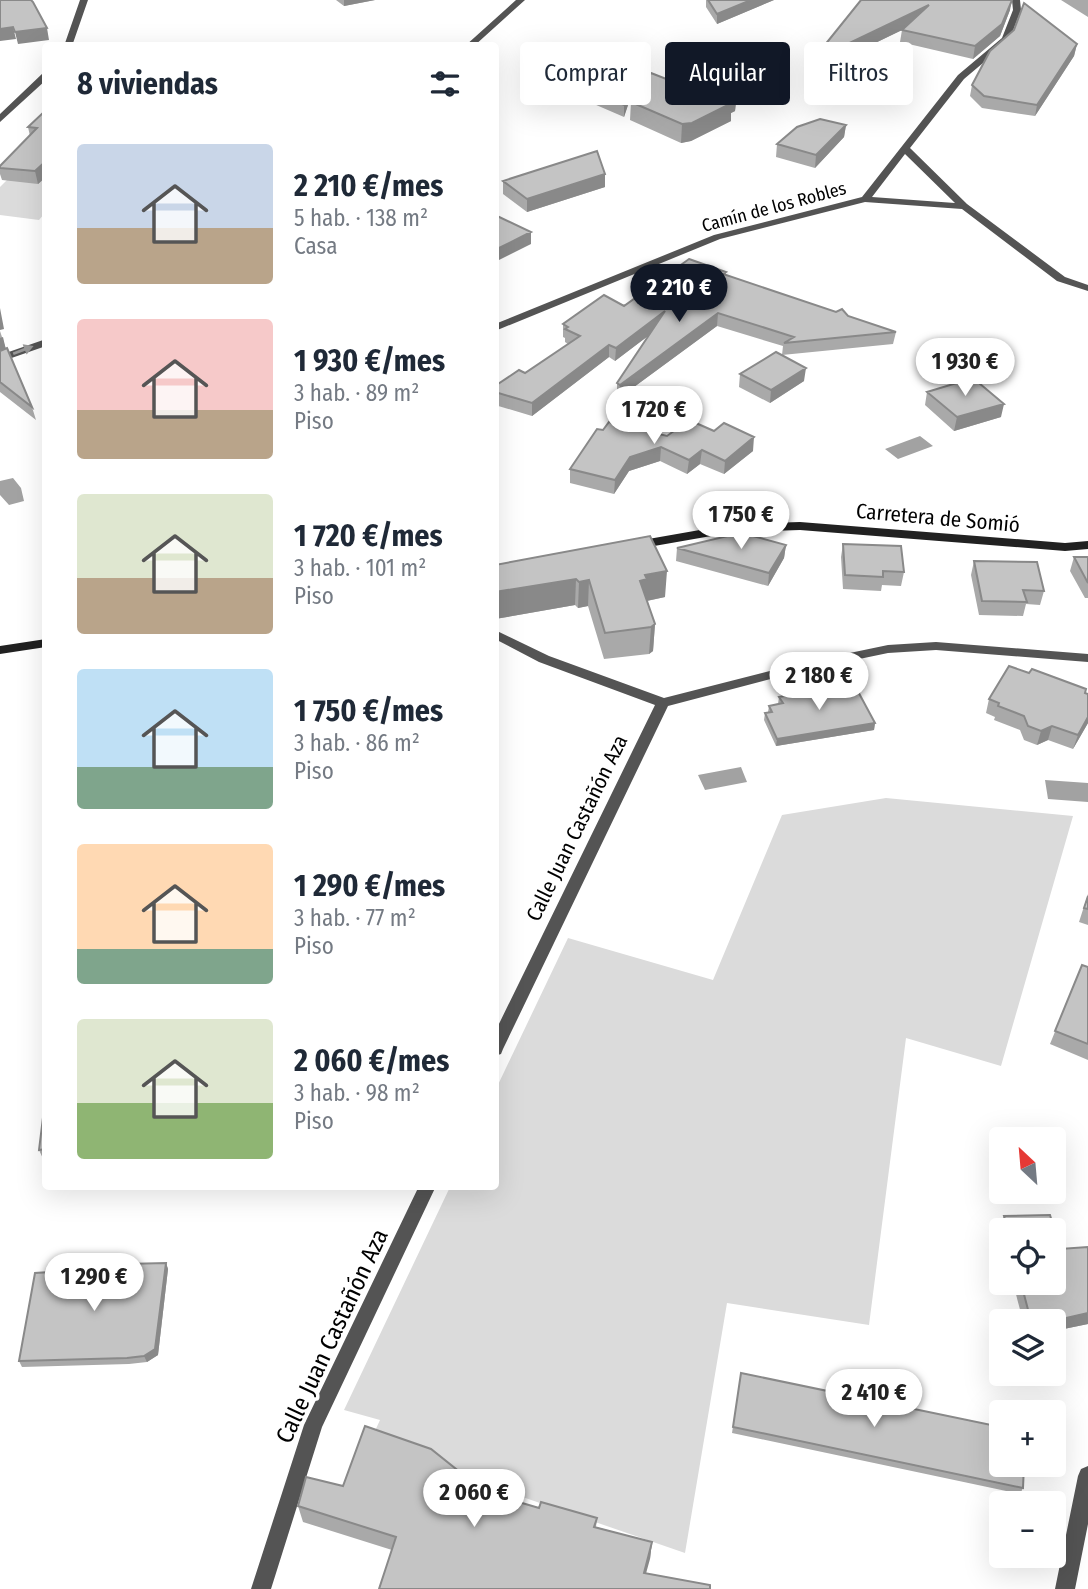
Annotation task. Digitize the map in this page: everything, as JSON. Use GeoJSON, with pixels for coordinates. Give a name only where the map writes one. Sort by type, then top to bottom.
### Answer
{"type":"FeatureCollection","features":[{"type":"Feature","properties":{"kind":"street"},"geometry":{"type":"LineString","coordinates":[[69,42],[84,0]]}},
{"type":"Feature","properties":{"kind":"street"},"geometry":{"type":"LineString","coordinates":[[474,42],[521,0]]}},
{"type":"Feature","properties":{"kind":"street","name":"Camín de los Robles"},"geometry":{"type":"LineString","coordinates":[[499,326],[717,237],[865,199],[961,77],[1006,38],[1017,10],[1016,0]]}},
{"type":"Feature","properties":{"kind":"street"},"geometry":{"type":"LineString","coordinates":[[0,119],[42,79]]}},
{"type":"Feature","properties":{"kind":"street"},"geometry":{"type":"LineString","coordinates":[[905,149],[964,206],[1088,296]]}},
{"type":"Feature","properties":{"kind":"street"},"geometry":{"type":"LineString","coordinates":[[865,199],[964,206]]}},
{"type":"Feature","properties":{"kind":"street"},"geometry":{"type":"LineString","coordinates":[[1074,286],[1088,288]]}},
{"type":"Feature","properties":{"kind":"street"},"geometry":{"type":"LineString","coordinates":[[0,359],[42,343]]}},
{"type":"Feature","properties":{"kind":"street","name":"Carretera de Somió"},"geometry":{"type":"LineString","coordinates":[[628,547],[734,528],[800,526],[1065,547],[1088,545]]}},
{"type":"Feature","properties":{"kind":"street"},"geometry":{"type":"LineString","coordinates":[[499,636],[544,659],[663,703],[797,668],[888,649],[936,646],[1088,658]]}},
{"type":"Feature","properties":{"kind":"street"},"geometry":{"type":"LineString","coordinates":[[0,650],[42,644]]}},
{"type":"Feature","properties":{"kind":"street","name":"Calle Juan Castañón Aza"},"geometry":{"type":"LineString","coordinates":[[499,1041],[663,703]]}},
{"type":"Feature","properties":{"kind":"street","name":"Calle Juan Castañón Aza"},"geometry":{"type":"LineString","coordinates":[[261,1589],[313,1425],[426,1190]]}},
{"type":"Feature","properties":{"kind":"street"},"geometry":{"type":"LineString","coordinates":[[1065,1589],[1088,1476]]}},
{"type":"Feature","properties":{"kind":"shaded area"},"geometry":{"type":"Polygon","coordinates":[[[39,148],[42,148],[42,216],[39,220],[0,215],[0,187],[39,148]]]}},
{"type":"Feature","properties":{"kind":"shaded area"},"geometry":{"type":"Polygon","coordinates":[[[636,390],[668,407],[654,415],[621,398],[636,390]]]}},
{"type":"Feature","properties":{"kind":"shaded area"},"geometry":{"type":"Polygon","coordinates":[[[920,436],[933,446],[898,459],[885,449],[920,436]]]}},
{"type":"Feature","properties":{"kind":"shaded area"},"geometry":{"type":"Polygon","coordinates":[[[13,478],[21,488],[24,501],[9,505],[0,495],[0,481],[13,478]]]}},
{"type":"Feature","properties":{"kind":"shaded area"},"geometry":{"type":"Polygon","coordinates":[[[741,767],[747,782],[705,790],[698,775],[741,767]]]}},
{"type":"Feature","properties":{"kind":"shaded area"},"geometry":{"type":"Polygon","coordinates":[[[1045,780],[1088,783],[1088,802],[1048,799],[1045,780]]]}},
{"type":"Feature","properties":{"kind":"shaded area"},"geometry":{"type":"Polygon","coordinates":[[[886,798],[1073,816],[1001,1066],[906,1038],[869,1325],[727,1303],[685,1553],[369,1444],[380,1420],[344,1410],[449,1190],[499,1190],[499,1083],[568,938],[713,980],[782,815],[886,798]]]}},
{"type":"Feature","properties":{"kind":"building"},"geometry":{"type":"Polygon","coordinates":[[[0,0],[31,0],[47,28],[15,32],[13,27],[0,29],[0,0]]]}},
{"type":"Feature","properties":{"kind":"building"},"geometry":{"type":"Polygon","coordinates":[[[708,0],[751,0],[717,14],[708,0]]]}},
{"type":"Feature","properties":{"kind":"building"},"geometry":{"type":"Polygon","coordinates":[[[861,0],[1012,0],[1002,24],[975,46],[902,30],[929,5],[852,42],[827,42],[861,0]]]}},
{"type":"Feature","properties":{"kind":"building"},"geometry":{"type":"Polygon","coordinates":[[[1024,3],[1077,44],[1037,105],[984,96],[972,85],[990,51],[1014,30],[1024,3]]]}},
{"type":"Feature","properties":{"kind":"building"},"geometry":{"type":"Polygon","coordinates":[[[651,73],[665,79],[665,105],[728,105],[692,123],[682,124],[638,105],[651,105],[651,73]]]}},
{"type":"Feature","properties":{"kind":"building"},"geometry":{"type":"Polygon","coordinates":[[[42,114],[42,165],[35,171],[0,168],[37,128],[28,127],[42,114]]]}},
{"type":"Feature","properties":{"kind":"building"},"geometry":{"type":"Polygon","coordinates":[[[820,119],[846,125],[816,155],[777,144],[797,127],[820,119]]]}},
{"type":"Feature","properties":{"kind":"building"},"geometry":{"type":"Polygon","coordinates":[[[597,151],[605,174],[527,199],[503,181],[597,151]]]}},
{"type":"Feature","properties":{"kind":"building"},"geometry":{"type":"Polygon","coordinates":[[[499,217],[531,232],[499,248],[499,217]]]}},
{"type":"Feature","properties":{"kind":"building"},"geometry":{"type":"Polygon","coordinates":[[[689,259],[726,272],[723,274],[836,312],[842,309],[848,316],[896,332],[784,343],[794,337],[718,313],[620,385],[617,383],[665,311],[616,348],[609,345],[532,403],[499,393],[499,383],[519,370],[525,373],[580,336],[565,329],[568,327],[563,324],[604,295],[624,306],[689,259]]]}},
{"type":"Feature","properties":{"kind":"building"},"geometry":{"type":"Polygon","coordinates":[[[7,348],[32,407],[0,382],[0,351],[7,348]]]}},
{"type":"Feature","properties":{"kind":"building"},"geometry":{"type":"Polygon","coordinates":[[[776,352],[806,368],[771,390],[740,374],[776,352]]]}},
{"type":"Feature","properties":{"kind":"building"},"geometry":{"type":"Polygon","coordinates":[[[973,378],[1004,404],[957,417],[927,392],[973,378]]]}},
{"type":"Feature","properties":{"kind":"building"},"geometry":{"type":"Polygon","coordinates":[[[689,420],[714,431],[724,423],[754,437],[725,461],[702,450],[689,460],[661,447],[630,457],[615,480],[570,469],[597,429],[603,430],[609,422],[667,436],[689,420]]]}},
{"type":"Feature","properties":{"kind":"building"},"geometry":{"type":"Polygon","coordinates":[[[731,530],[786,545],[769,573],[677,548],[728,536],[731,530]]]}},
{"type":"Feature","properties":{"kind":"building"},"geometry":{"type":"Polygon","coordinates":[[[650,536],[667,571],[645,575],[647,579],[640,581],[655,624],[651,627],[605,633],[589,580],[579,582],[576,579],[499,591],[499,564],[650,536]]]}},
{"type":"Feature","properties":{"kind":"building"},"geometry":{"type":"Polygon","coordinates":[[[843,544],[901,546],[904,572],[883,571],[883,577],[845,575],[843,544]]]}},
{"type":"Feature","properties":{"kind":"building"},"geometry":{"type":"Polygon","coordinates":[[[1074,557],[1088,557],[1088,583],[1074,557]]]}},
{"type":"Feature","properties":{"kind":"building"},"geometry":{"type":"Polygon","coordinates":[[[974,561],[1037,562],[1044,591],[1023,590],[1027,602],[982,601],[974,561]]]}},
{"type":"Feature","properties":{"kind":"building"},"geometry":{"type":"Polygon","coordinates":[[[1009,666],[1029,673],[1032,669],[1086,689],[1088,717],[1078,735],[1052,726],[1041,731],[1028,726],[1024,716],[998,706],[999,703],[989,699],[1009,666]]]}},
{"type":"Feature","properties":{"kind":"building"},"geometry":{"type":"Polygon","coordinates":[[[854,684],[875,723],[777,739],[765,713],[772,712],[769,706],[783,703],[779,697],[854,684]]]}},
{"type":"Feature","properties":{"kind":"building"},"geometry":{"type":"Polygon","coordinates":[[[1082,965],[1088,967],[1088,1044],[1055,1031],[1082,965]]]}},
{"type":"Feature","properties":{"kind":"building"},"geometry":{"type":"Polygon","coordinates":[[[42,1126],[42,1150],[39,1150],[42,1126]]]}},
{"type":"Feature","properties":{"kind":"building"},"geometry":{"type":"Polygon","coordinates":[[[1050,1215],[1051,1218],[1005,1218],[1050,1215]]]}},
{"type":"Feature","properties":{"kind":"building"},"geometry":{"type":"Polygon","coordinates":[[[1088,1247],[1088,1313],[1066,1318],[1066,1309],[1028,1309],[1024,1295],[1066,1295],[1066,1249],[1088,1247]]]}},
{"type":"Feature","properties":{"kind":"building"},"geometry":{"type":"Polygon","coordinates":[[[166,1263],[155,1349],[144,1356],[127,1358],[19,1361],[35,1273],[82,1270],[83,1265],[166,1263]]]}},
{"type":"Feature","properties":{"kind":"building"},"geometry":{"type":"Polygon","coordinates":[[[741,1373],[989,1425],[989,1477],[1023,1477],[1023,1488],[733,1427],[741,1373]]]}},
{"type":"Feature","properties":{"kind":"building"},"geometry":{"type":"Polygon","coordinates":[[[365,1426],[431,1449],[466,1477],[464,1486],[539,1508],[541,1502],[597,1518],[594,1527],[652,1542],[644,1573],[710,1585],[710,1589],[379,1589],[396,1537],[298,1506],[306,1477],[343,1486],[365,1426]]]}}]}
